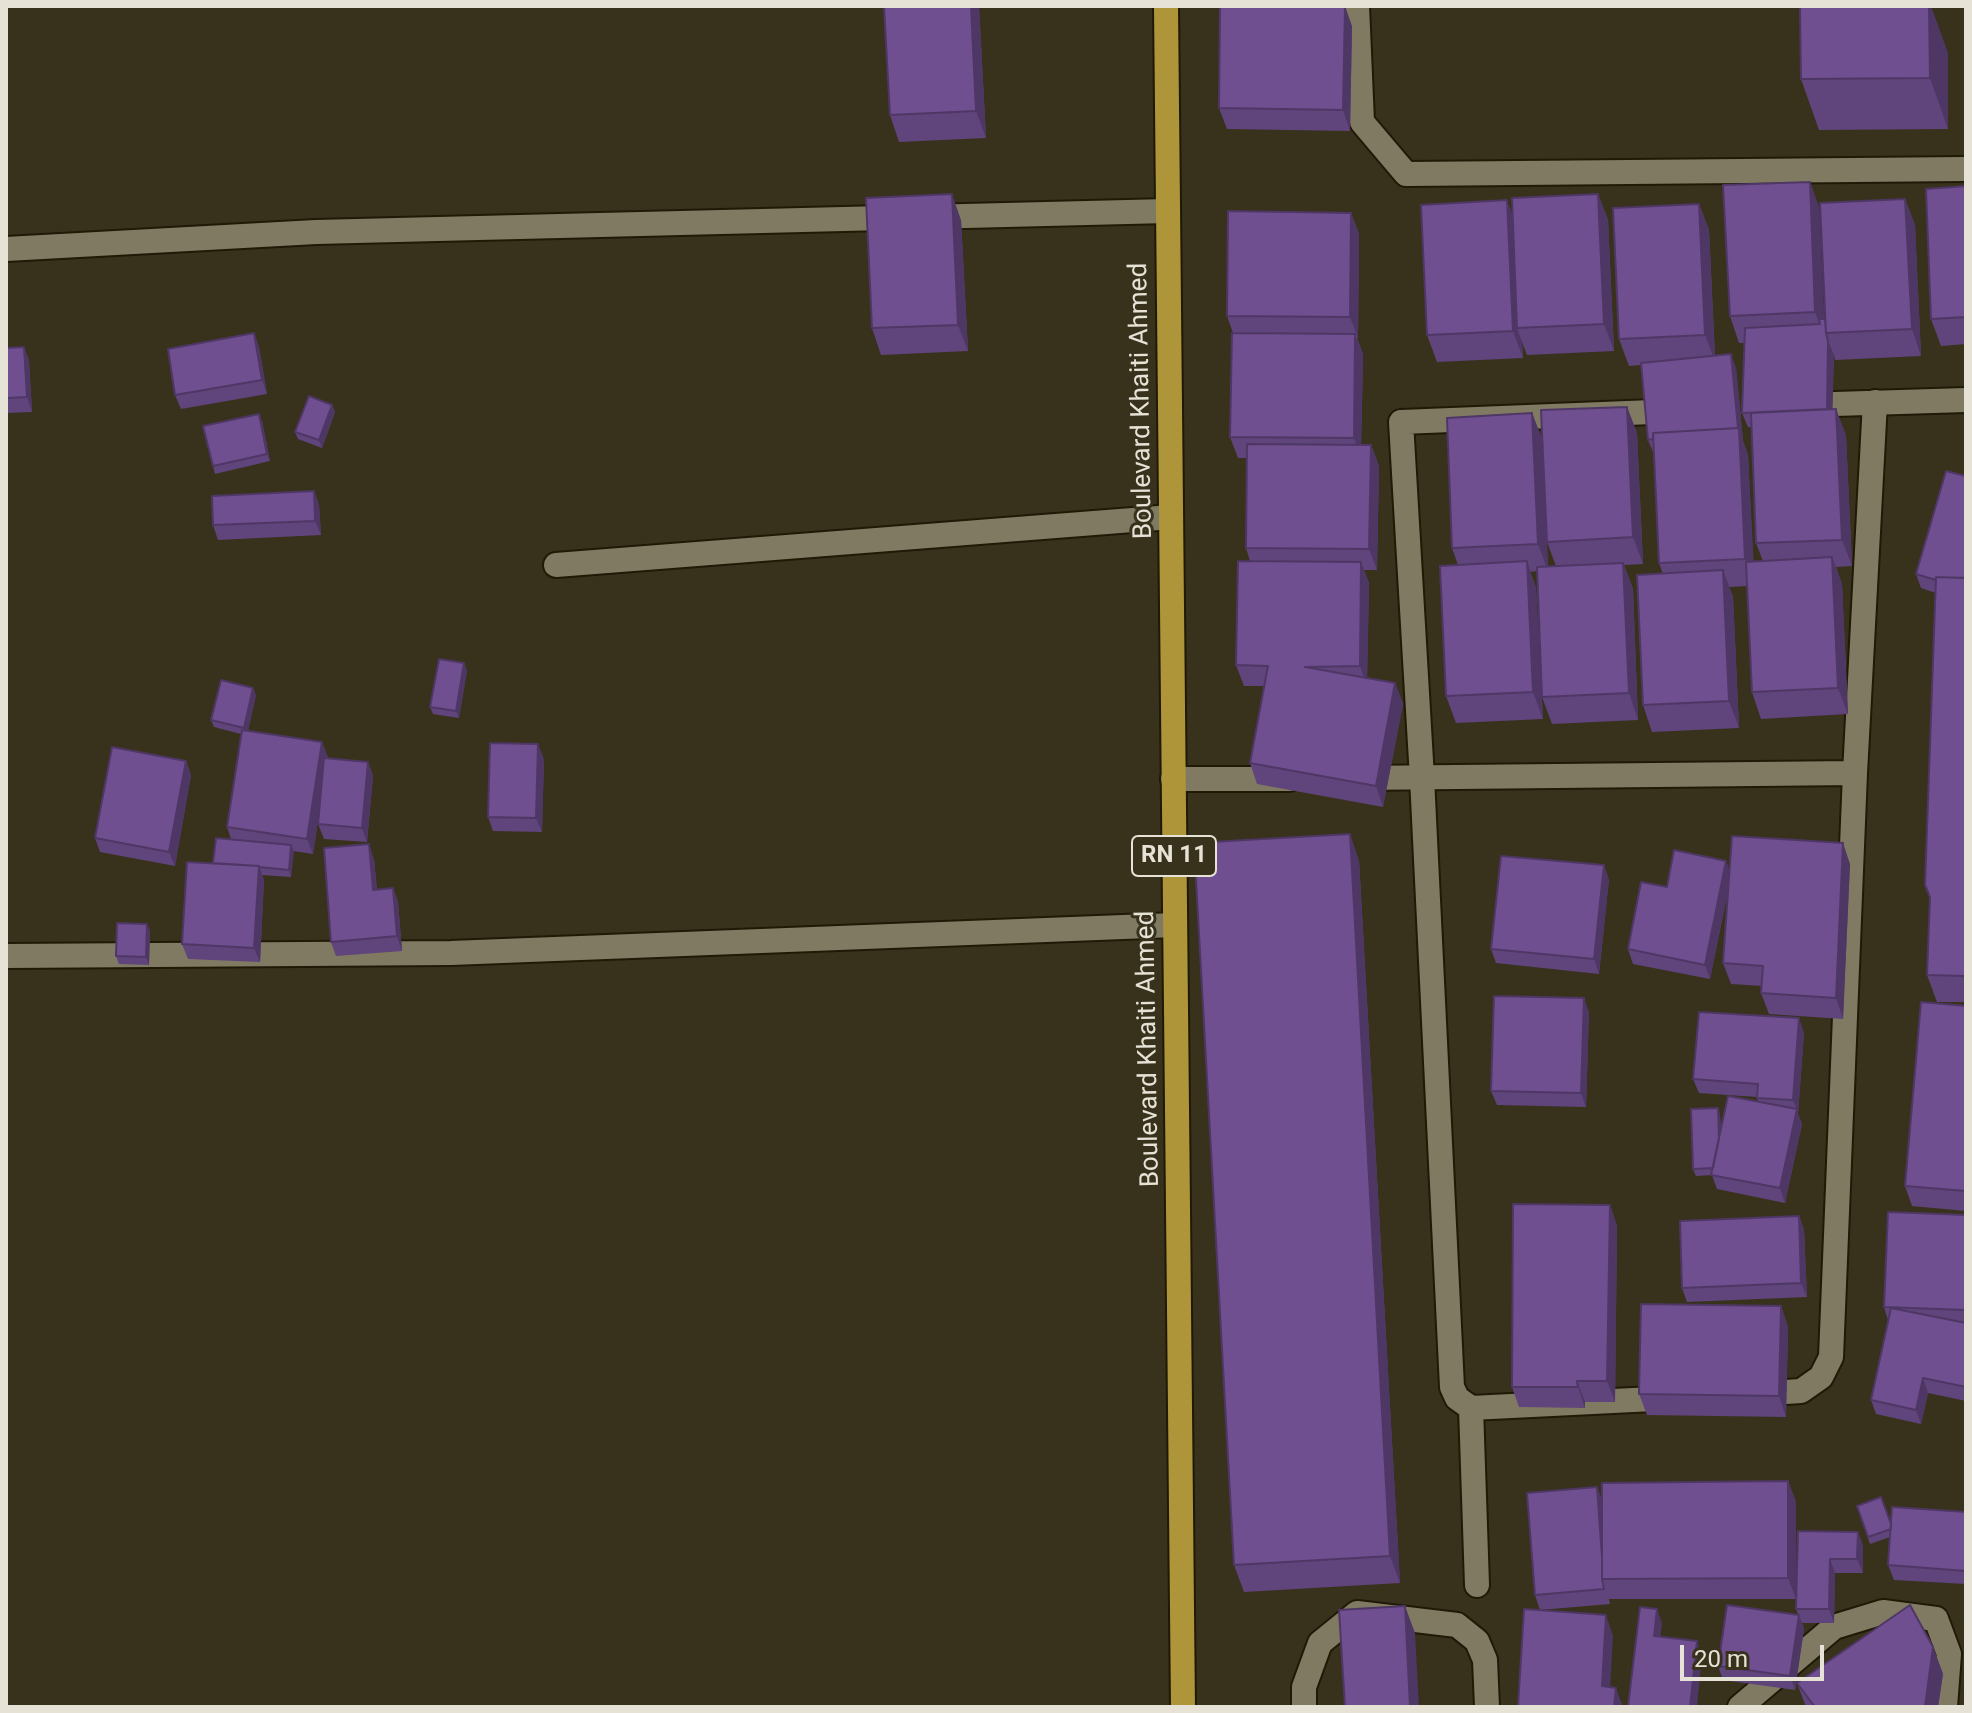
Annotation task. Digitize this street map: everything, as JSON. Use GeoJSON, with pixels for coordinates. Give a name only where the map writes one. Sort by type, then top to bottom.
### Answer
{"type":"FeatureCollection","features":[{"type":"Feature","properties":{"kind":"highway","name":"Boulevard Khaiti Ahmed"},"geometry":{"type":"LineString","coordinates":[[1166,6],[1183,1707]]}},
{"type":"Feature","properties":{"kind":"street"},"geometry":{"type":"LineString","coordinates":[[1357,6],[1362,122],[1406,174],[1966,169]]}},
{"type":"Feature","properties":{"kind":"street"},"geometry":{"type":"LineString","coordinates":[[6,249],[316,232],[1168,211]]}},
{"type":"Feature","properties":{"kind":"street"},"geometry":{"type":"LineString","coordinates":[[1780,406],[1966,400]]}},
{"type":"Feature","properties":{"kind":"street"},"geometry":{"type":"LineString","coordinates":[[1738,1395],[1801,1391],[1821,1377],[1831,1357],[1855,773],[1875,402]]}},
{"type":"Feature","properties":{"kind":"street"},"geometry":{"type":"LineString","coordinates":[[1691,1397],[1471,1408],[1457,1398],[1452,1387],[1401,422],[1701,410]]}},
{"type":"Feature","properties":{"kind":"street"},"geometry":{"type":"LineString","coordinates":[[556,565],[1171,517]]}},
{"type":"Feature","properties":{"kind":"street"},"geometry":{"type":"LineString","coordinates":[[1173,779],[1855,773]]}},
{"type":"Feature","properties":{"kind":"street"},"geometry":{"type":"LineString","coordinates":[[6,956],[451,953],[1175,925]]}},
{"type":"Feature","properties":{"kind":"street"},"geometry":{"type":"LineString","coordinates":[[1471,1408],[1477,1585]]}},
{"type":"Feature","properties":{"kind":"street"},"geometry":{"type":"LineString","coordinates":[[1740,1707],[1834,1627],[1883,1612],[1936,1619],[1949,1654],[1945,1707]]}},
{"type":"Feature","properties":{"kind":"street"},"geometry":{"type":"LineString","coordinates":[[1304,1707],[1304,1687],[1320,1643],[1357,1613],[1457,1625],[1477,1641],[1485,1660],[1487,1707]]}},
{"type":"Feature","properties":{"kind":"building"},"geometry":{"type":"Polygon","coordinates":[[[884,6],[971,6],[976,111],[890,115],[884,6]]]}},
{"type":"Feature","properties":{"kind":"building"},"geometry":{"type":"Polygon","coordinates":[[[1220,6],[1345,6],[1343,110],[1219,108],[1220,6]]]}},
{"type":"Feature","properties":{"kind":"building"},"geometry":{"type":"Polygon","coordinates":[[[1800,6],[1929,6],[1930,78],[1801,79],[1800,6]]]}},
{"type":"Feature","properties":{"kind":"building"},"geometry":{"type":"Polygon","coordinates":[[[1810,182],[1815,312],[1730,316],[1723,185],[1810,182]]]}},
{"type":"Feature","properties":{"kind":"building"},"geometry":{"type":"Polygon","coordinates":[[[1966,186],[1966,317],[1931,319],[1926,189],[1966,186]]]}},
{"type":"Feature","properties":{"kind":"building"},"geometry":{"type":"Polygon","coordinates":[[[952,194],[958,325],[872,328],[866,198],[952,194]]]}},
{"type":"Feature","properties":{"kind":"building"},"geometry":{"type":"Polygon","coordinates":[[[1598,194],[1604,324],[1517,328],[1512,198],[1598,194]]]}},
{"type":"Feature","properties":{"kind":"building"},"geometry":{"type":"Polygon","coordinates":[[[1905,199],[1912,329],[1826,333],[1820,203],[1905,199]]]}},
{"type":"Feature","properties":{"kind":"building"},"geometry":{"type":"Polygon","coordinates":[[[1507,200],[1513,331],[1427,335],[1421,205],[1507,200]]]}},
{"type":"Feature","properties":{"kind":"building"},"geometry":{"type":"Polygon","coordinates":[[[1699,204],[1705,335],[1619,339],[1613,208],[1699,204]]]}},
{"type":"Feature","properties":{"kind":"building"},"geometry":{"type":"Polygon","coordinates":[[[1228,211],[1351,213],[1350,317],[1227,316],[1228,211]]]}},
{"type":"Feature","properties":{"kind":"building"},"geometry":{"type":"Polygon","coordinates":[[[1819,319],[1825,319],[1828,341],[1827,409],[1742,413],[1745,328],[1820,324],[1819,319]]]}},
{"type":"Feature","properties":{"kind":"building"},"geometry":{"type":"Polygon","coordinates":[[[254,333],[262,380],[175,395],[168,349],[254,333]]]}},
{"type":"Feature","properties":{"kind":"building"},"geometry":{"type":"Polygon","coordinates":[[[1232,333],[1355,334],[1354,438],[1230,437],[1232,333]]]}},
{"type":"Feature","properties":{"kind":"building"},"geometry":{"type":"Polygon","coordinates":[[[24,347],[27,397],[6,398],[6,348],[24,347]]]}},
{"type":"Feature","properties":{"kind":"building"},"geometry":{"type":"Polygon","coordinates":[[[1731,354],[1738,428],[1653,433],[1653,439],[1648,440],[1641,363],[1731,354]]]}},
{"type":"Feature","properties":{"kind":"building"},"geometry":{"type":"Polygon","coordinates":[[[309,396],[332,405],[319,440],[295,432],[309,396]]]}},
{"type":"Feature","properties":{"kind":"building"},"geometry":{"type":"Polygon","coordinates":[[[1627,407],[1633,537],[1547,542],[1541,410],[1627,407]]]}},
{"type":"Feature","properties":{"kind":"building"},"geometry":{"type":"Polygon","coordinates":[[[1836,409],[1842,540],[1756,543],[1751,413],[1836,409]]]}},
{"type":"Feature","properties":{"kind":"building"},"geometry":{"type":"Polygon","coordinates":[[[1532,413],[1538,544],[1452,548],[1447,418],[1532,413]]]}},
{"type":"Feature","properties":{"kind":"building"},"geometry":{"type":"Polygon","coordinates":[[[259,414],[267,454],[213,466],[203,426],[259,414]]]}},
{"type":"Feature","properties":{"kind":"building"},"geometry":{"type":"Polygon","coordinates":[[[1739,428],[1745,559],[1659,563],[1653,433],[1739,428]]]}},
{"type":"Feature","properties":{"kind":"building"},"geometry":{"type":"Polygon","coordinates":[[[1247,444],[1371,445],[1369,549],[1246,548],[1247,444]]]}},
{"type":"Feature","properties":{"kind":"building"},"geometry":{"type":"Polygon","coordinates":[[[1946,471],[1966,476],[1966,578],[1936,577],[1936,580],[1916,574],[1946,471]]]}},
{"type":"Feature","properties":{"kind":"building"},"geometry":{"type":"Polygon","coordinates":[[[314,491],[315,521],[213,525],[212,496],[314,491]]]}},
{"type":"Feature","properties":{"kind":"building"},"geometry":{"type":"Polygon","coordinates":[[[1832,557],[1838,688],[1752,692],[1746,562],[1832,557]]]}},
{"type":"Feature","properties":{"kind":"building"},"geometry":{"type":"Polygon","coordinates":[[[1238,561],[1361,562],[1360,666],[1305,667],[1395,683],[1376,786],[1250,763],[1268,666],[1236,665],[1238,561]]]}},
{"type":"Feature","properties":{"kind":"building"},"geometry":{"type":"Polygon","coordinates":[[[1527,561],[1533,692],[1446,696],[1440,566],[1527,561]]]}},
{"type":"Feature","properties":{"kind":"building"},"geometry":{"type":"Polygon","coordinates":[[[1623,563],[1629,693],[1542,697],[1537,567],[1623,563]]]}},
{"type":"Feature","properties":{"kind":"building"},"geometry":{"type":"Polygon","coordinates":[[[1723,570],[1729,701],[1643,705],[1637,575],[1723,570]]]}},
{"type":"Feature","properties":{"kind":"building"},"geometry":{"type":"Polygon","coordinates":[[[1936,577],[1966,578],[1966,980],[1964,976],[1927,975],[1930,897],[1925,885],[1936,577]]]}},
{"type":"Feature","properties":{"kind":"building"},"geometry":{"type":"Polygon","coordinates":[[[439,659],[464,663],[456,711],[430,707],[439,659]]]}},
{"type":"Feature","properties":{"kind":"building"},"geometry":{"type":"Polygon","coordinates":[[[221,680],[253,688],[244,728],[211,720],[221,680]]]}},
{"type":"Feature","properties":{"kind":"building"},"geometry":{"type":"Polygon","coordinates":[[[242,730],[322,742],[307,839],[227,827],[242,730]]]}},
{"type":"Feature","properties":{"kind":"building"},"geometry":{"type":"Polygon","coordinates":[[[490,743],[538,744],[536,818],[488,817],[490,743]]]}},
{"type":"Feature","properties":{"kind":"building"},"geometry":{"type":"Polygon","coordinates":[[[112,747],[186,761],[169,852],[95,838],[112,747]]]}},
{"type":"Feature","properties":{"kind":"building"},"geometry":{"type":"Polygon","coordinates":[[[324,758],[368,762],[362,828],[318,824],[324,758]]]}},
{"type":"Feature","properties":{"kind":"building"},"geometry":{"type":"Polygon","coordinates":[[[1350,834],[1390,1556],[1234,1565],[1194,843],[1350,834]]]}},
{"type":"Feature","properties":{"kind":"building"},"geometry":{"type":"Polygon","coordinates":[[[1732,836],[1843,843],[1836,998],[1761,993],[1763,966],[1723,963],[1732,836]]]}},
{"type":"Feature","properties":{"kind":"building"},"geometry":{"type":"Polygon","coordinates":[[[216,838],[291,845],[289,870],[213,863],[216,838]]]}},
{"type":"Feature","properties":{"kind":"building"},"geometry":{"type":"Polygon","coordinates":[[[369,844],[373,890],[393,888],[397,936],[331,942],[324,848],[369,844]]]}},
{"type":"Feature","properties":{"kind":"building"},"geometry":{"type":"Polygon","coordinates":[[[1674,850],[1726,861],[1705,965],[1628,949],[1641,882],[1667,887],[1674,850]]]}},
{"type":"Feature","properties":{"kind":"building"},"geometry":{"type":"Polygon","coordinates":[[[1501,856],[1604,865],[1594,959],[1491,949],[1501,856]]]}},
{"type":"Feature","properties":{"kind":"building"},"geometry":{"type":"Polygon","coordinates":[[[187,862],[259,866],[254,948],[182,944],[187,862]]]}},
{"type":"Feature","properties":{"kind":"building"},"geometry":{"type":"Polygon","coordinates":[[[117,923],[147,924],[146,957],[116,956],[117,923]]]}},
{"type":"Feature","properties":{"kind":"building"},"geometry":{"type":"Polygon","coordinates":[[[1494,996],[1584,998],[1581,1093],[1491,1091],[1494,996]]]}},
{"type":"Feature","properties":{"kind":"building"},"geometry":{"type":"Polygon","coordinates":[[[1921,1002],[1966,1006],[1966,1191],[1905,1186],[1921,1002]]]}},
{"type":"Feature","properties":{"kind":"building"},"geometry":{"type":"Polygon","coordinates":[[[1699,1012],[1799,1018],[1793,1100],[1757,1098],[1758,1084],[1693,1079],[1699,1012]]]}},
{"type":"Feature","properties":{"kind":"building"},"geometry":{"type":"Polygon","coordinates":[[[1728,1096],[1797,1109],[1780,1188],[1711,1175],[1728,1096]]]}},
{"type":"Feature","properties":{"kind":"building"},"geometry":{"type":"Polygon","coordinates":[[[1718,1108],[1719,1139],[1713,1168],[1693,1169],[1691,1109],[1718,1108]]]}},
{"type":"Feature","properties":{"kind":"building"},"geometry":{"type":"Polygon","coordinates":[[[1513,1204],[1610,1205],[1607,1381],[1577,1381],[1578,1387],[1512,1387],[1513,1204]]]}},
{"type":"Feature","properties":{"kind":"building"},"geometry":{"type":"Polygon","coordinates":[[[1888,1212],[1966,1215],[1966,1310],[1884,1307],[1888,1212]]]}},
{"type":"Feature","properties":{"kind":"building"},"geometry":{"type":"Polygon","coordinates":[[[1799,1216],[1801,1283],[1682,1288],[1680,1221],[1799,1216]]]}},
{"type":"Feature","properties":{"kind":"building"},"geometry":{"type":"Polygon","coordinates":[[[1641,1304],[1781,1306],[1779,1396],[1639,1394],[1641,1304]]]}},
{"type":"Feature","properties":{"kind":"building"},"geometry":{"type":"Polygon","coordinates":[[[1891,1308],[1966,1323],[1966,1387],[1923,1378],[1916,1410],[1871,1400],[1891,1308]]]}},
{"type":"Feature","properties":{"kind":"building"},"geometry":{"type":"Polygon","coordinates":[[[1788,1481],[1788,1578],[1602,1579],[1602,1483],[1788,1481]]]}},
{"type":"Feature","properties":{"kind":"building"},"geometry":{"type":"Polygon","coordinates":[[[1597,1487],[1604,1589],[1535,1595],[1527,1493],[1597,1487]]]}},
{"type":"Feature","properties":{"kind":"building"},"geometry":{"type":"Polygon","coordinates":[[[1881,1497],[1891,1529],[1868,1537],[1857,1506],[1881,1497]]]}},
{"type":"Feature","properties":{"kind":"building"},"geometry":{"type":"Polygon","coordinates":[[[1892,1507],[1966,1512],[1966,1571],[1888,1565],[1892,1507]]]}},
{"type":"Feature","properties":{"kind":"building"},"geometry":{"type":"Polygon","coordinates":[[[1798,1531],[1858,1532],[1857,1559],[1830,1559],[1829,1609],[1796,1609],[1798,1531]]]}},
{"type":"Feature","properties":{"kind":"building"},"geometry":{"type":"Polygon","coordinates":[[[1727,1605],[1799,1615],[1790,1676],[1718,1666],[1727,1605]]]}},
{"type":"Feature","properties":{"kind":"building"},"geometry":{"type":"Polygon","coordinates":[[[1910,1605],[1933,1647],[1925,1707],[1815,1707],[1797,1683],[1910,1605]]]}},
{"type":"Feature","properties":{"kind":"building"},"geometry":{"type":"Polygon","coordinates":[[[1405,1606],[1410,1707],[1345,1707],[1339,1610],[1405,1606]]]}},
{"type":"Feature","properties":{"kind":"building"},"geometry":{"type":"Polygon","coordinates":[[[1640,1607],[1657,1609],[1654,1636],[1697,1641],[1690,1707],[1628,1707],[1640,1607]]]}},
{"type":"Feature","properties":{"kind":"building"},"geometry":{"type":"Polygon","coordinates":[[[1524,1609],[1606,1615],[1602,1686],[1616,1688],[1614,1707],[1518,1707],[1524,1609]]]}}]}
